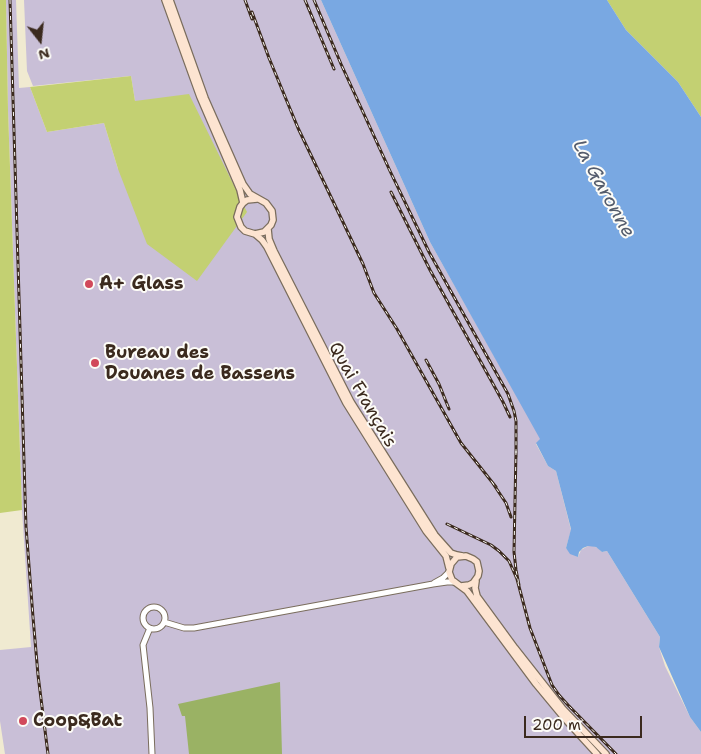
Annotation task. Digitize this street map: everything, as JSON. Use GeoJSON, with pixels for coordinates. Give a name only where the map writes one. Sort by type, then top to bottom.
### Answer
{"type":"FeatureCollection","features":[{"type":"Feature","properties":{"kind":"main road"},"geometry":{"type":"LineString","coordinates":[[165,0],[202,103],[240,190],[243,203]]}},
{"type":"Feature","properties":{"kind":"main road"},"geometry":{"type":"LineString","coordinates":[[170,0],[212,114],[245,188],[257,199],[266,202],[272,211],[272,220],[268,229],[255,234],[245,231],[241,227],[238,222],[238,212],[243,203],[257,199]]}},
{"type":"Feature","properties":{"kind":"main road","name":"Quai Français"},"geometry":{"type":"LineString","coordinates":[[268,229],[269,239],[274,251],[351,402],[435,535],[451,553],[462,556]]}},
{"type":"Feature","properties":{"kind":"main road","name":"Quai Français"},"geometry":{"type":"LineString","coordinates":[[255,234],[267,248],[346,403],[426,531],[446,556],[449,570]]}},
{"type":"Feature","properties":{"kind":"main road"},"geometry":{"type":"LineString","coordinates":[[597,754],[564,719],[468,592],[452,580],[449,570],[454,560],[462,556],[470,557],[477,562],[479,571],[475,588],[477,596],[514,648],[563,709],[606,754]]}},
{"type":"Feature","properties":{"kind":"main road"},"geometry":{"type":"LineString","coordinates":[[458,584],[469,585],[476,580]]}},
{"type":"Feature","properties":{"kind":"street"},"geometry":{"type":"LineString","coordinates":[[433,584],[443,578],[449,570]]}},
{"type":"Feature","properties":{"kind":"street"},"geometry":{"type":"LineString","coordinates":[[164,622],[184,628],[203,627],[433,584],[447,582],[458,584]]}},
{"type":"Feature","properties":{"kind":"street"},"geometry":{"type":"LineString","coordinates":[[155,607],[161,610],[164,615],[164,622],[160,627],[150,628],[144,623],[143,616],[148,608],[155,607]]}},
{"type":"Feature","properties":{"kind":"street"},"geometry":{"type":"LineString","coordinates":[[150,628],[145,636],[143,645],[150,708],[152,754]]}},
{"type":"Feature","properties":{"kind":"shaded area"},"geometry":{"type":"Polygon","coordinates":[[[6,0],[16,0],[19,88],[30,87],[47,132],[104,123],[118,169],[135,101],[131,76],[33,86],[27,71],[24,0],[321,0],[430,242],[541,439],[536,444],[548,466],[556,471],[571,530],[566,548],[578,557],[581,550],[588,546],[598,548],[602,552],[607,551],[660,637],[659,647],[665,666],[690,717],[701,732],[701,754],[5,754],[0,721],[0,650],[31,647],[22,510],[6,0]]]}},
{"type":"Feature","properties":{"kind":"green space"},"geometry":{"type":"Polygon","coordinates":[[[0,0],[6,0],[22,510],[0,513],[0,0]]]}},
{"type":"Feature","properties":{"kind":"green space"},"geometry":{"type":"Polygon","coordinates":[[[607,0],[701,0],[701,117],[678,82],[626,30],[607,0]]]}},
{"type":"Feature","properties":{"kind":"green space"},"geometry":{"type":"Polygon","coordinates":[[[131,76],[135,101],[189,94],[247,212],[197,281],[147,244],[118,169],[104,123],[47,132],[30,87],[131,76]]]}},
{"type":"Feature","properties":{"kind":"green space"},"geometry":{"type":"Polygon","coordinates":[[[280,682],[282,754],[189,754],[185,716],[182,716],[178,704],[280,682]]]}},
{"type":"Feature","properties":{"kind":"water","name":"La Garonne"},"geometry":{"type":"Polygon","coordinates":[[[321,0],[607,0],[626,30],[678,82],[701,117],[701,732],[690,717],[659,647],[660,637],[607,551],[602,552],[596,547],[588,546],[579,552],[578,557],[570,554],[566,548],[571,529],[556,471],[548,466],[536,443],[540,439],[430,242],[321,0]]]}},
{"type":"Feature","properties":{"kind":"railway"},"geometry":{"type":"LineString","coordinates":[[10,0],[26,527],[38,675],[48,754]]}},
{"type":"Feature","properties":{"kind":"railway"},"geometry":{"type":"LineString","coordinates":[[245,0],[252,19]]}},
{"type":"Feature","properties":{"kind":"railway"},"geometry":{"type":"LineString","coordinates":[[305,0],[334,69]]}},
{"type":"Feature","properties":{"kind":"railway"},"geometry":{"type":"LineString","coordinates":[[314,0],[341,64],[429,252],[508,394],[516,421],[516,457]]}},
{"type":"Feature","properties":{"kind":"railway"},"geometry":{"type":"LineString","coordinates":[[252,12],[298,128],[363,264],[374,293],[397,329],[461,443],[496,487]]}},
{"type":"Feature","properties":{"kind":"railway"},"geometry":{"type":"LineString","coordinates":[[391,192],[430,270],[510,417]]}},
{"type":"Feature","properties":{"kind":"railway"},"geometry":{"type":"LineString","coordinates":[[426,360],[439,384],[449,409]]}},
{"type":"Feature","properties":{"kind":"railway"},"geometry":{"type":"LineString","coordinates":[[516,451],[514,552],[519,585]]}},
{"type":"Feature","properties":{"kind":"railway"},"geometry":{"type":"LineString","coordinates":[[492,482],[506,503],[511,517]]}},
{"type":"Feature","properties":{"kind":"railway"},"geometry":{"type":"LineString","coordinates":[[447,524],[491,545],[509,561],[517,579],[530,628],[552,685],[568,705],[616,754]]}},
{"type":"Feature","properties":{"kind":"place","name":"A+ Glass"},"geometry":{"type":"Point","coordinates":[89,284]}},
{"type":"Feature","properties":{"kind":"place","name":"Bureau des Douanes de Bassens"},"geometry":{"type":"Point","coordinates":[95,363]}},
{"type":"Feature","properties":{"kind":"place","name":"Coop&Bat"},"geometry":{"type":"Point","coordinates":[23,721]}}]}
